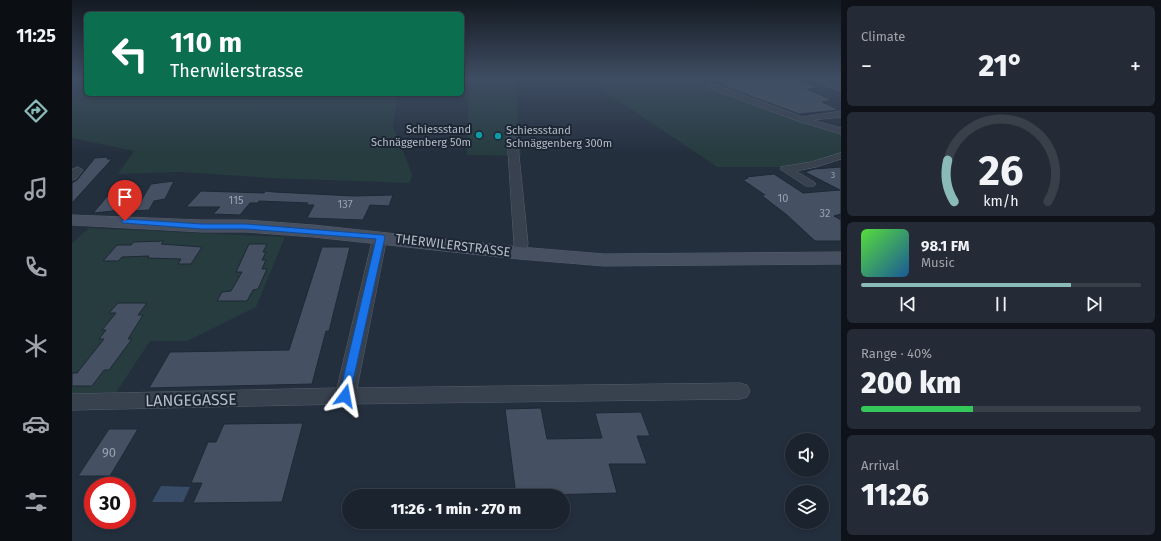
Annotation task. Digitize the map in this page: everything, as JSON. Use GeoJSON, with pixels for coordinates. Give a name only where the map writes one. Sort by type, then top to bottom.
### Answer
{"type":"FeatureCollection","features":[{"type":"Feature","properties":{"kind":"main road","name":"THERWILERSTRASSE"},"geometry":{"type":"LineString","coordinates":[[72,220],[202,226],[246,226],[380,237],[519,253],[604,260],[838,258]]}},
{"type":"Feature","properties":{"kind":"street"},"geometry":{"type":"LineString","coordinates":[[758,103],[801,119],[841,131]]}},
{"type":"Feature","properties":{"kind":"street"},"geometry":{"type":"LineString","coordinates":[[801,119],[841,114]]}},
{"type":"Feature","properties":{"kind":"street"},"geometry":{"type":"LineString","coordinates":[[512,136],[521,244],[519,253]]}},
{"type":"Feature","properties":{"kind":"street"},"geometry":{"type":"LineString","coordinates":[[810,184],[785,169],[812,165],[841,156]]}},
{"type":"Feature","properties":{"kind":"street"},"geometry":{"type":"LineString","coordinates":[[345,396],[380,237]]}},
{"type":"Feature","properties":{"kind":"street","name":"LANGEGASSE"},"geometry":{"type":"LineString","coordinates":[[72,402],[311,398],[345,396],[740,391]]}},
{"type":"Feature","properties":{"kind":"green space"},"geometry":{"type":"Polygon","coordinates":[[[72,103],[397,103],[393,126],[412,174],[410,183],[270,178],[181,172],[118,174],[134,151],[72,138],[72,103]]]}},
{"type":"Feature","properties":{"kind":"green space"},"geometry":{"type":"Polygon","coordinates":[[[468,103],[517,103],[521,156],[467,155],[468,103]]]}},
{"type":"Feature","properties":{"kind":"green space"},"geometry":{"type":"Polygon","coordinates":[[[622,103],[756,103],[798,119],[841,132],[841,152],[807,163],[782,167],[717,167],[622,103]]]}},
{"type":"Feature","properties":{"kind":"green space"},"geometry":{"type":"Polygon","coordinates":[[[89,228],[285,237],[256,307],[187,341],[150,341],[115,394],[72,394],[72,243],[89,228]]]}},
{"type":"Feature","properties":{"kind":"water"},"geometry":{"type":"Polygon","coordinates":[[[161,486],[190,487],[183,502],[152,502],[161,486]]]}},
{"type":"Feature","properties":{"kind":"building"},"geometry":{"type":"Polygon","coordinates":[[[770,103],[825,103],[839,110],[799,114],[770,103]]]}},
{"type":"Feature","properties":{"kind":"building"},"geometry":{"type":"Polygon","coordinates":[[[108,157],[107,159],[112,159],[72,203],[72,183],[77,180],[95,158],[108,157]]]}},
{"type":"Feature","properties":{"kind":"building"},"geometry":{"type":"Polygon","coordinates":[[[841,167],[841,214],[834,216],[841,220],[841,241],[815,241],[787,215],[761,195],[765,195],[743,180],[748,178],[746,177],[774,174],[803,193],[840,190],[805,172],[814,169],[841,167]]]}},
{"type":"Feature","properties":{"kind":"building"},"geometry":{"type":"Polygon","coordinates":[[[174,181],[165,199],[154,201],[149,210],[135,211],[151,184],[174,181]]]}},
{"type":"Feature","properties":{"kind":"building"},"geometry":{"type":"Polygon","coordinates":[[[136,183],[113,211],[93,213],[118,184],[136,183]]]}},
{"type":"Feature","properties":{"kind":"building"},"geometry":{"type":"Polygon","coordinates":[[[201,191],[264,193],[266,191],[354,196],[393,195],[389,206],[370,205],[363,220],[307,218],[314,205],[306,205],[308,203],[259,201],[258,203],[250,203],[240,215],[213,214],[220,207],[186,207],[201,191]]]}},
{"type":"Feature","properties":{"kind":"building"},"geometry":{"type":"Polygon","coordinates":[[[164,241],[161,244],[202,247],[191,264],[178,264],[181,259],[147,258],[149,256],[122,257],[118,261],[103,261],[117,245],[131,245],[134,242],[164,241]]]}},
{"type":"Feature","properties":{"kind":"building"},"geometry":{"type":"Polygon","coordinates":[[[249,244],[267,244],[263,252],[266,252],[262,260],[266,260],[262,269],[267,269],[258,289],[253,290],[247,301],[217,301],[222,292],[231,291],[242,272],[236,272],[249,244]]]}},
{"type":"Feature","properties":{"kind":"building"},"geometry":{"type":"Polygon","coordinates":[[[322,247],[350,247],[329,331],[326,331],[312,384],[149,388],[170,352],[289,350],[322,247]]]}},
{"type":"Feature","properties":{"kind":"building"},"geometry":{"type":"Polygon","coordinates":[[[118,303],[147,303],[138,315],[143,315],[128,339],[132,339],[109,370],[104,370],[92,386],[72,386],[72,373],[77,373],[104,339],[99,339],[106,330],[102,330],[116,313],[109,313],[118,303]]]}},
{"type":"Feature","properties":{"kind":"building"},"geometry":{"type":"Polygon","coordinates":[[[541,408],[547,439],[602,438],[595,413],[641,412],[650,436],[637,436],[647,464],[609,464],[617,493],[570,494],[570,489],[515,489],[505,409],[541,408]]]}},
{"type":"Feature","properties":{"kind":"building"},"geometry":{"type":"Polygon","coordinates":[[[303,423],[282,502],[193,503],[202,483],[191,483],[208,442],[216,442],[224,424],[303,423]]]}},
{"type":"Feature","properties":{"kind":"building"},"geometry":{"type":"Polygon","coordinates":[[[109,429],[138,429],[110,476],[78,476],[109,429]]]}},
{"type":"Feature","properties":{"kind":"place","name":"Schiessstand Schnäggenberg 50m"},"geometry":{"type":"Point","coordinates":[479,135]}},
{"type":"Feature","properties":{"kind":"place","name":"Schiessstand Schnäggenberg 300m"},"geometry":{"type":"Point","coordinates":[498,136]}},
{"type":"Feature","properties":{"kind":"route"},"geometry":{"type":"LineString","coordinates":[[125,221],[202,226],[246,226],[380,237],[345,396]]}}]}
